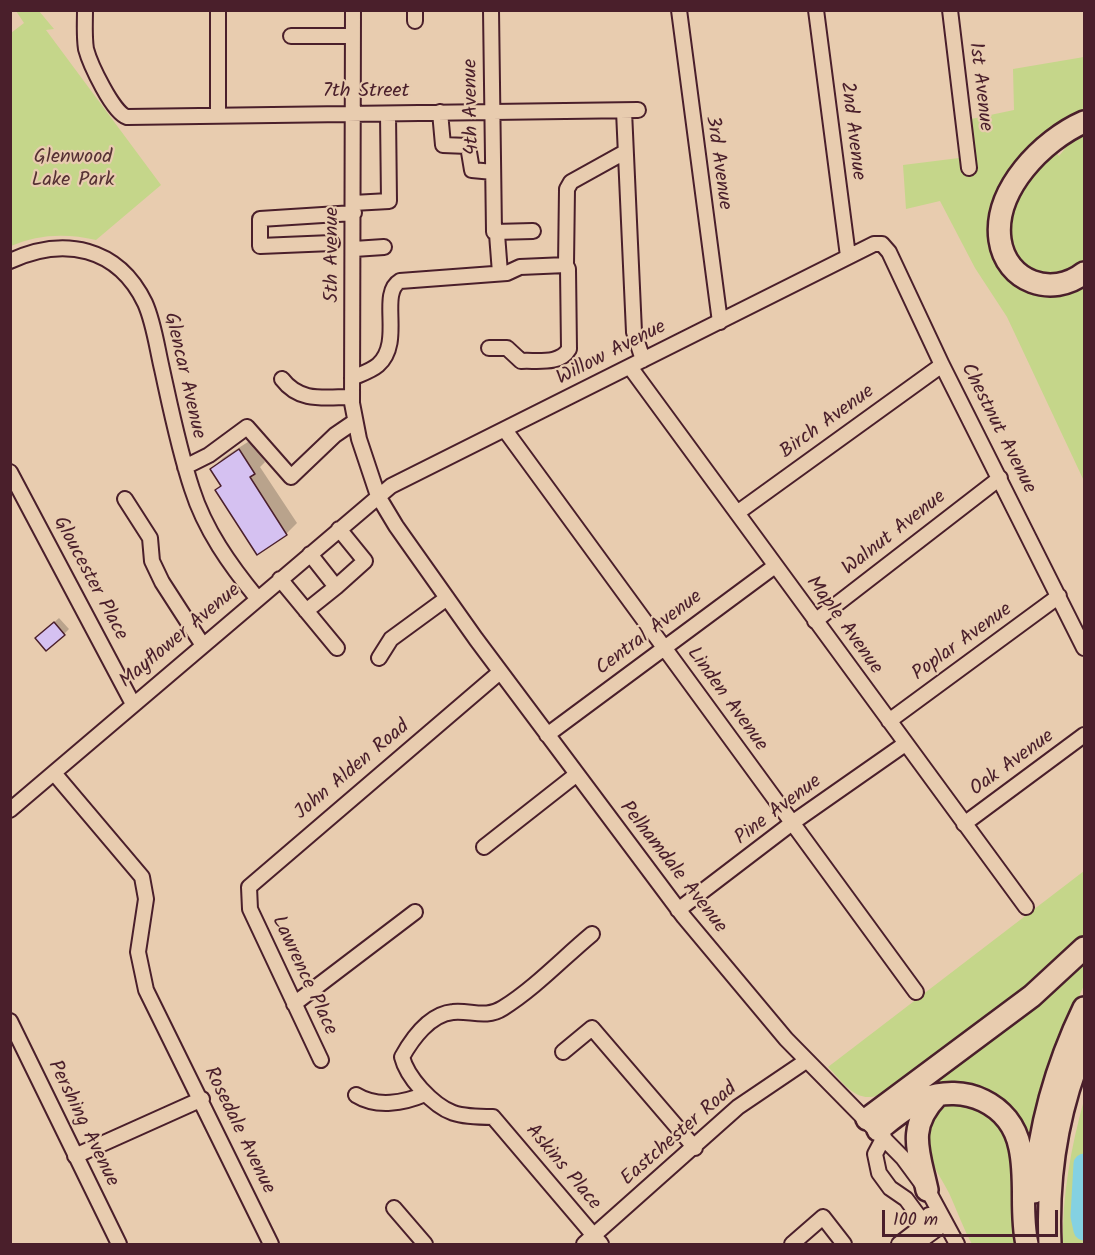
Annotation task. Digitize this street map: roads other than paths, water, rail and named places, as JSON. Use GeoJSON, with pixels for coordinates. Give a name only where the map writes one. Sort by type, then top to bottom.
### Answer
{"type":"FeatureCollection","features":[{"type":"Feature","properties":{"kind":"highway"},"geometry":{"type":"LineString","coordinates":[[1084,122],[1053,140],[1023,170],[1007,202],[1000,233],[1008,263],[1028,280],[1047,286],[1058,285],[1084,273]]}},
{"type":"Feature","properties":{"kind":"highway"},"geometry":{"type":"LineString","coordinates":[[876,1129],[1032,996],[1084,948]]}},
{"type":"Feature","properties":{"kind":"highway"},"geometry":{"type":"LineString","coordinates":[[1034,1245],[1034,1193],[1042,1131],[1059,1067],[1084,1008]]}},
{"type":"Feature","properties":{"kind":"highway"},"geometry":{"type":"LineString","coordinates":[[1050,1245],[1052,1172],[1062,1116],[1084,1046]]}},
{"type":"Feature","properties":{"kind":"highway"},"geometry":{"type":"LineString","coordinates":[[1062,1116],[1084,1074]]}},
{"type":"Feature","properties":{"kind":"highway"},"geometry":{"type":"LineString","coordinates":[[876,1129],[910,1106],[938,1095],[958,1093],[976,1096],[1000,1112],[1013,1129],[1022,1159],[1027,1245]]}},
{"type":"Feature","properties":{"kind":"highway"},"geometry":{"type":"LineString","coordinates":[[931,1198],[918,1148],[917,1128],[922,1113],[938,1095]]}},
{"type":"Feature","properties":{"kind":"street","name":"7th Street"},"geometry":{"type":"LineString","coordinates":[[85,10],[87,53],[118,112],[127,117],[638,110]]}},
{"type":"Feature","properties":{"kind":"street"},"geometry":{"type":"LineString","coordinates":[[218,10],[218,114]]}},
{"type":"Feature","properties":{"kind":"street","name":"5th Avenue"},"geometry":{"type":"LineString","coordinates":[[353,10],[352,397],[354,422],[378,496]]}},
{"type":"Feature","properties":{"kind":"street","name":"4th Avenue"},"geometry":{"type":"LineString","coordinates":[[491,10],[494,111],[492,202],[500,273]]}},
{"type":"Feature","properties":{"kind":"street","name":"3rd Avenue"},"geometry":{"type":"LineString","coordinates":[[679,10],[720,322]]}},
{"type":"Feature","properties":{"kind":"street","name":"2nd Avenue"},"geometry":{"type":"LineString","coordinates":[[816,10],[848,256]]}},
{"type":"Feature","properties":{"kind":"street","name":"1st Avenue"},"geometry":{"type":"LineString","coordinates":[[950,10],[969,168]]}},
{"type":"Feature","properties":{"kind":"street"},"geometry":{"type":"LineString","coordinates":[[291,36],[353,36]]}},
{"type":"Feature","properties":{"kind":"street"},"geometry":{"type":"LineString","coordinates":[[624,111],[634,332],[643,360]]}},
{"type":"Feature","properties":{"kind":"street"},"geometry":{"type":"LineString","coordinates":[[440,112],[443,145],[468,146],[472,170],[493,172]]}},
{"type":"Feature","properties":{"kind":"street"},"geometry":{"type":"LineString","coordinates":[[332,243],[260,246],[260,219],[354,208],[389,201],[388,114]]}},
{"type":"Feature","properties":{"kind":"street"},"geometry":{"type":"LineString","coordinates":[[489,348],[507,348],[521,361],[558,359],[566,355],[569,349],[568,269],[566,265],[567,189],[572,182],[625,152]]}},
{"type":"Feature","properties":{"kind":"street"},"geometry":{"type":"LineString","coordinates":[[497,234],[532,231]]}},
{"type":"Feature","properties":{"kind":"street","name":"Chestnut Avenue"},"geometry":{"type":"LineString","coordinates":[[865,247],[882,244],[889,252],[942,365],[1084,648]]}},
{"type":"Feature","properties":{"kind":"street","name":"Glencar Avenue"},"geometry":{"type":"LineString","coordinates":[[10,261],[46,248],[63,247],[101,256],[113,262],[130,279],[145,304],[185,467],[204,520],[222,552],[257,598]]}},
{"type":"Feature","properties":{"kind":"street"},"geometry":{"type":"LineString","coordinates":[[354,249],[384,247]]}},
{"type":"Feature","properties":{"kind":"street","name":"Willow Avenue"},"geometry":{"type":"LineString","coordinates":[[378,496],[390,486],[720,322],[865,247]]}},
{"type":"Feature","properties":{"kind":"street"},"geometry":{"type":"LineString","coordinates":[[352,378],[379,364],[391,346],[391,293],[394,284],[400,280],[500,273],[520,267],[566,265]]}},
{"type":"Feature","properties":{"kind":"street","name":"Birch Avenue"},"geometry":{"type":"LineString","coordinates":[[737,513],[942,365]]}},
{"type":"Feature","properties":{"kind":"street","name":"Maple Avenue"},"geometry":{"type":"LineString","coordinates":[[630,367],[1026,907]]}},
{"type":"Feature","properties":{"kind":"street"},"geometry":{"type":"LineString","coordinates":[[282,380],[296,393],[308,398],[352,397]]}},
{"type":"Feature","properties":{"kind":"street"},"geometry":{"type":"LineString","coordinates":[[185,467],[209,455],[247,427],[291,477],[335,435],[354,422]]}},
{"type":"Feature","properties":{"kind":"street","name":"Linden Avenue"},"geometry":{"type":"LineString","coordinates":[[505,430],[916,992]]}},
{"type":"Feature","properties":{"kind":"street","name":"Gloucester Place"},"geometry":{"type":"LineString","coordinates":[[10,471],[133,704]]}},
{"type":"Feature","properties":{"kind":"street","name":"Walnut Avenue"},"geometry":{"type":"LineString","coordinates":[[815,621],[1000,478]]}},
{"type":"Feature","properties":{"kind":"street","name":"Mayflower Avenue"},"geometry":{"type":"LineString","coordinates":[[10,810],[378,496]]}},
{"type":"Feature","properties":{"kind":"street","name":"Pelhamdale Avenue"},"geometry":{"type":"LineString","coordinates":[[378,496],[396,526],[500,672],[678,910],[806,1061],[876,1129],[931,1198],[957,1245]]}},
{"type":"Feature","properties":{"kind":"street"},"geometry":{"type":"LineString","coordinates":[[125,499],[150,538],[152,561],[162,582],[202,644]]}},
{"type":"Feature","properties":{"kind":"street"},"geometry":{"type":"LineString","coordinates":[[306,611],[366,561],[339,529]]}},
{"type":"Feature","properties":{"kind":"street"},"geometry":{"type":"LineString","coordinates":[[310,554],[336,587]]}},
{"type":"Feature","properties":{"kind":"street","name":"Central Avenue"},"geometry":{"type":"LineString","coordinates":[[547,735],[776,566]]}},
{"type":"Feature","properties":{"kind":"street"},"geometry":{"type":"LineString","coordinates":[[280,579],[337,648]]}},
{"type":"Feature","properties":{"kind":"street","name":"Poplar Avenue"},"geometry":{"type":"LineString","coordinates":[[889,721],[1059,596]]}},
{"type":"Feature","properties":{"kind":"street"},"geometry":{"type":"LineString","coordinates":[[379,658],[391,639],[447,598]]}},
{"type":"Feature","properties":{"kind":"street","name":"John Alden Road"},"geometry":{"type":"LineString","coordinates":[[250,909],[249,887],[256,879],[500,672]]}},
{"type":"Feature","properties":{"kind":"street","name":"Oak Avenue"},"geometry":{"type":"LineString","coordinates":[[964,824],[1084,735]]}},
{"type":"Feature","properties":{"kind":"street","name":"Pine Avenue"},"geometry":{"type":"LineString","coordinates":[[678,910],[792,823],[905,744]]}},
{"type":"Feature","properties":{"kind":"street","name":"Rosedale Avenue"},"geometry":{"type":"LineString","coordinates":[[54,773],[142,877],[146,899],[138,938],[139,965],[146,990],[202,1099],[271,1245]]}},
{"type":"Feature","properties":{"kind":"street"},"geometry":{"type":"LineString","coordinates":[[484,847],[577,774]]}},
{"type":"Feature","properties":{"kind":"street","name":"Lawrence Place"},"geometry":{"type":"LineString","coordinates":[[250,909],[321,1060]]}},
{"type":"Feature","properties":{"kind":"street"},"geometry":{"type":"LineString","coordinates":[[294,1004],[414,912]]}},
{"type":"Feature","properties":{"kind":"street"},"geometry":{"type":"LineString","coordinates":[[356,1095],[366,1101],[406,1102],[425,1094],[403,1064],[402,1057],[411,1040],[428,1024],[453,1012],[476,1015],[500,1010],[592,934]]}},
{"type":"Feature","properties":{"kind":"street","name":"Pershing Avenue"},"geometry":{"type":"LineString","coordinates":[[10,1021],[119,1245]]}},
{"type":"Feature","properties":{"kind":"street"},"geometry":{"type":"LineString","coordinates":[[563,1052],[592,1028],[694,1148]]}},
{"type":"Feature","properties":{"kind":"street","name":"Eastchester Road"},"geometry":{"type":"LineString","coordinates":[[593,1242],[738,1107],[806,1061]]}},
{"type":"Feature","properties":{"kind":"street","name":"Askins Place"},"geometry":{"type":"LineString","coordinates":[[425,1094],[437,1107],[449,1112],[493,1117],[593,1242]]}},
{"type":"Feature","properties":{"kind":"street"},"geometry":{"type":"LineString","coordinates":[[75,1156],[202,1099]]}},
{"type":"Feature","properties":{"kind":"street"},"geometry":{"type":"LineString","coordinates":[[876,1129],[875,1154],[879,1173],[890,1188],[906,1199],[923,1222]]}},
{"type":"Feature","properties":{"kind":"street"},"geometry":{"type":"LineString","coordinates":[[899,1245],[923,1222],[931,1198]]}},
{"type":"Feature","properties":{"kind":"street"},"geometry":{"type":"LineString","coordinates":[[394,1208],[425,1245]]}},
{"type":"Feature","properties":{"kind":"street"},"geometry":{"type":"LineString","coordinates":[[792,1245],[823,1217],[844,1245]]}},
{"type":"Feature","properties":{"kind":"street"},"geometry":{"type":"LineString","coordinates":[[916,1245],[945,1223]]}},
{"type":"Feature","properties":{"kind":"waterway"},"geometry":{"type":"LineString","coordinates":[[1084,1164],[1081,1216],[1084,1230]]}},
{"type":"Feature","properties":{"kind":"park label","name":"Glenwood Lake Park"},"geometry":{"type":"Point","coordinates":[73,170]}}]}
